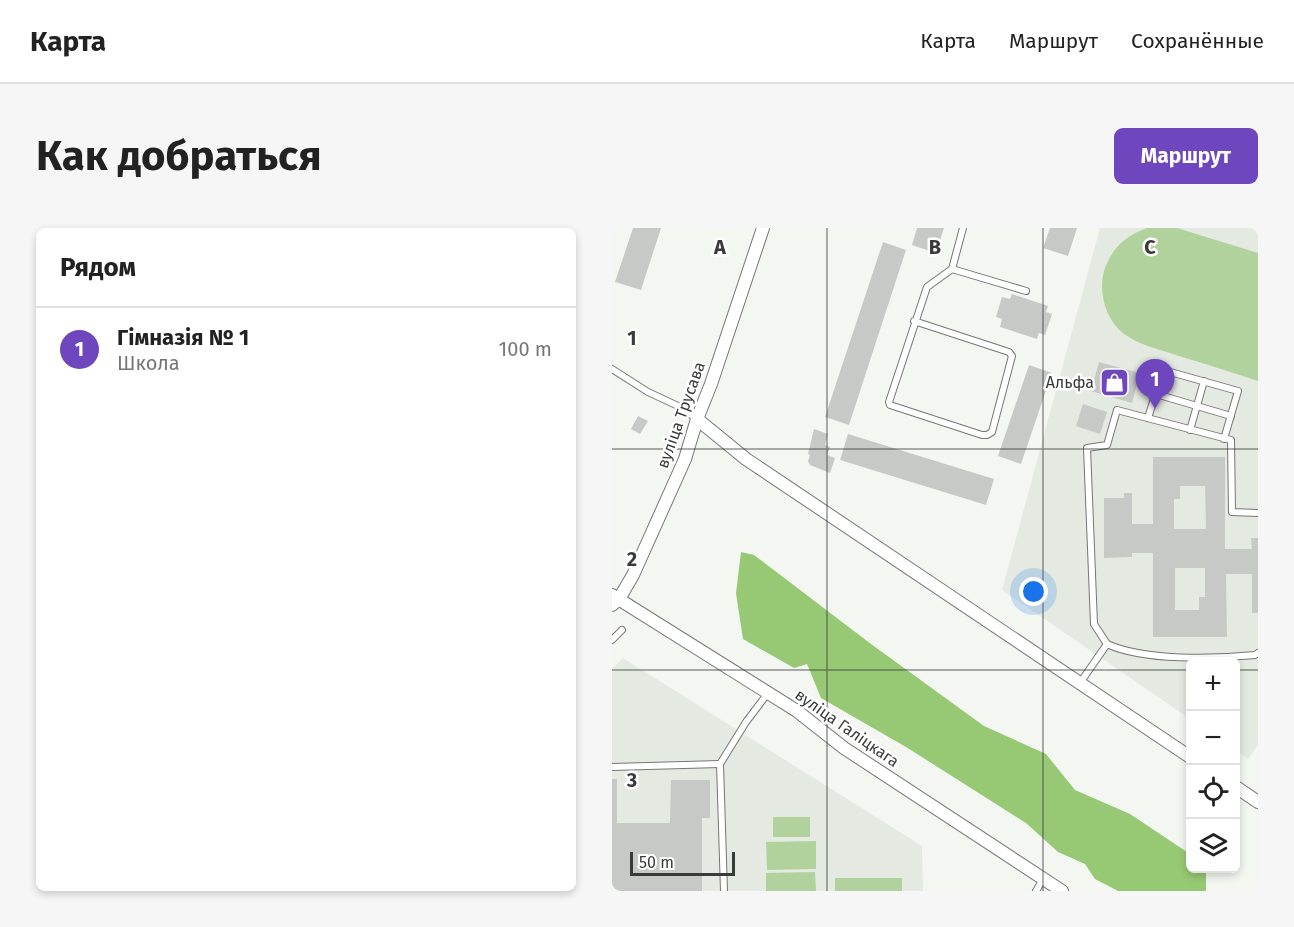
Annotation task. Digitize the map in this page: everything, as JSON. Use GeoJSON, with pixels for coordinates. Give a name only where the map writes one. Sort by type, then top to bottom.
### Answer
{"type":"FeatureCollection","features":[{"type":"Feature","properties":{"kind":"street","name":"вуліца Трусава"},"geometry":{"type":"LineString","coordinates":[[614,600],[633,575],[685,459],[763,228]]}},
{"type":"Feature","properties":{"kind":"street"},"geometry":{"type":"LineString","coordinates":[[697,419],[746,459],[1186,754]]}},
{"type":"Feature","properties":{"kind":"street","name":"вуліца Галіцкага"},"geometry":{"type":"LineString","coordinates":[[614,600],[797,711],[844,748],[1062,891]]}},
{"type":"Feature","properties":{"kind":"street"},"geometry":{"type":"LineString","coordinates":[[1240,790],[1258,802]]}},
{"type":"Feature","properties":{"kind":"lane"},"geometry":{"type":"LineString","coordinates":[[914,321],[1009,352],[1012,356],[992,432],[987,435],[890,405],[889,397],[914,321],[927,286],[952,269],[963,228]]}},
{"type":"Feature","properties":{"kind":"lane"},"geometry":{"type":"LineString","coordinates":[[952,269],[1026,291]]}},
{"type":"Feature","properties":{"kind":"lane"},"geometry":{"type":"LineString","coordinates":[[612,369],[697,419]]}},
{"type":"Feature","properties":{"kind":"lane"},"geometry":{"type":"LineString","coordinates":[[1148,418],[1163,370],[1204,381],[1238,391],[1224,439]]}},
{"type":"Feature","properties":{"kind":"lane"},"geometry":{"type":"LineString","coordinates":[[1190,430],[1204,381]]}},
{"type":"Feature","properties":{"kind":"lane"},"geometry":{"type":"LineString","coordinates":[[1156,394],[1231,416]]}},
{"type":"Feature","properties":{"kind":"lane"},"geometry":{"type":"LineString","coordinates":[[1258,513],[1232,512],[1231,440],[1117,410],[1107,445],[1087,448],[1094,624],[1107,644],[1130,652],[1214,659],[1258,653]]}},
{"type":"Feature","properties":{"kind":"lane"},"geometry":{"type":"LineString","coordinates":[[612,640],[622,630]]}},
{"type":"Feature","properties":{"kind":"lane"},"geometry":{"type":"LineString","coordinates":[[1080,683],[1107,644]]}},
{"type":"Feature","properties":{"kind":"lane"},"geometry":{"type":"LineString","coordinates":[[724,891],[720,764],[746,722],[768,693]]}},
{"type":"Feature","properties":{"kind":"lane"},"geometry":{"type":"LineString","coordinates":[[612,767],[720,764]]}},
{"type":"Feature","properties":{"kind":"lane"},"geometry":{"type":"LineString","coordinates":[[1036,891],[1043,879]]}},
{"type":"Feature","properties":{"kind":"shaded area"},"geometry":{"type":"Polygon","coordinates":[[[1100,228],[1258,228],[1258,745],[1248,759],[1240,753],[1240,657],[1186,657],[1186,716],[1002,590],[1100,228]]]}},
{"type":"Feature","properties":{"kind":"shaded area"},"geometry":{"type":"Polygon","coordinates":[[[623,658],[922,846],[923,891],[612,891],[612,669],[623,658]]]}},
{"type":"Feature","properties":{"kind":"green space"},"geometry":{"type":"Polygon","coordinates":[[[1147,228],[1177,228],[1258,253],[1258,381],[1143,344],[1124,334],[1112,321],[1105,306],[1102,288],[1107,263],[1120,244],[1147,228]]]}},
{"type":"Feature","properties":{"kind":"green space"},"geometry":{"type":"Polygon","coordinates":[[[741,552],[754,555],[984,726],[1046,754],[1075,790],[1130,814],[1186,851],[1186,873],[1206,873],[1206,891],[1118,891],[1095,879],[1085,864],[1058,852],[1026,823],[906,747],[821,698],[807,664],[794,668],[743,639],[736,593],[741,552]]]}},
{"type":"Feature","properties":{"kind":"green space"},"geometry":{"type":"Polygon","coordinates":[[[773,817],[810,817],[810,837],[773,837],[773,817]]]}},
{"type":"Feature","properties":{"kind":"green space"},"geometry":{"type":"Polygon","coordinates":[[[816,841],[816,869],[767,870],[766,842],[816,841]]]}},
{"type":"Feature","properties":{"kind":"green space"},"geometry":{"type":"Polygon","coordinates":[[[815,872],[816,891],[766,891],[766,873],[815,872]]]}},
{"type":"Feature","properties":{"kind":"green space"},"geometry":{"type":"Polygon","coordinates":[[[835,878],[902,878],[902,891],[835,891],[835,878]]]}},
{"type":"Feature","properties":{"kind":"building"},"geometry":{"type":"Polygon","coordinates":[[[633,228],[661,228],[641,290],[615,282],[633,228]]]}},
{"type":"Feature","properties":{"kind":"building"},"geometry":{"type":"Polygon","coordinates":[[[917,228],[944,228],[936,253],[912,245],[917,228]]]}},
{"type":"Feature","properties":{"kind":"building"},"geometry":{"type":"Polygon","coordinates":[[[1050,228],[1077,228],[1068,256],[1043,248],[1050,228]]]}},
{"type":"Feature","properties":{"kind":"building"},"geometry":{"type":"Polygon","coordinates":[[[883,242],[906,250],[849,425],[825,417],[883,242]]]}},
{"type":"Feature","properties":{"kind":"building"},"geometry":{"type":"Polygon","coordinates":[[[1012,294],[1048,306],[1046,312],[1052,314],[1045,335],[1039,333],[1037,339],[1000,327],[1002,319],[996,317],[1002,297],[1010,299],[1012,294]]]}},
{"type":"Feature","properties":{"kind":"building","name":"Альфа"},"geometry":{"type":"Polygon","coordinates":[[[1099,362],[1140,373],[1132,403],[1091,391],[1099,362]]]}},
{"type":"Feature","properties":{"kind":"building"},"geometry":{"type":"Polygon","coordinates":[[[1029,365],[1052,373],[1021,464],[998,456],[1029,365]]]}},
{"type":"Feature","properties":{"kind":"building"},"geometry":{"type":"Polygon","coordinates":[[[1083,404],[1107,412],[1100,434],[1076,426],[1083,404]]]}},
{"type":"Feature","properties":{"kind":"building"},"geometry":{"type":"Polygon","coordinates":[[[638,416],[648,421],[640,434],[631,429],[638,416]]]}},
{"type":"Feature","properties":{"kind":"building"},"geometry":{"type":"Polygon","coordinates":[[[814,429],[828,434],[825,445],[830,447],[827,455],[835,458],[830,473],[810,465],[808,461],[814,429]]]}},
{"type":"Feature","properties":{"kind":"building"},"geometry":{"type":"Polygon","coordinates":[[[848,434],[994,479],[986,505],[840,460],[848,434]]]}},
{"type":"Feature","properties":{"kind":"building"},"geometry":{"type":"Polygon","coordinates":[[[1153,457],[1225,457],[1225,549],[1252,549],[1251,538],[1258,538],[1258,613],[1252,613],[1252,574],[1226,574],[1227,637],[1153,637],[1153,553],[1132,553],[1132,557],[1104,558],[1104,498],[1124,498],[1124,493],[1132,493],[1132,524],[1153,524],[1153,457]],[[1180,486],[1180,499],[1174,499],[1174,529],[1206,529],[1205,486],[1180,486]],[[1175,568],[1175,610],[1199,610],[1199,597],[1205,597],[1205,568],[1175,568]]]}},
{"type":"Feature","properties":{"kind":"building"},"geometry":{"type":"Polygon","coordinates":[[[612,779],[617,779],[617,823],[670,823],[671,780],[710,780],[710,818],[702,818],[702,891],[612,891],[612,779]]]}},
{"type":"Feature","properties":{"kind":"place","name":"Альфа"},"geometry":{"type":"Point","coordinates":[1115,382]}},
{"type":"Feature","properties":{"kind":"place","name":"Гімназія № 1"},"geometry":{"type":"Point","coordinates":[1155,409]}}]}
